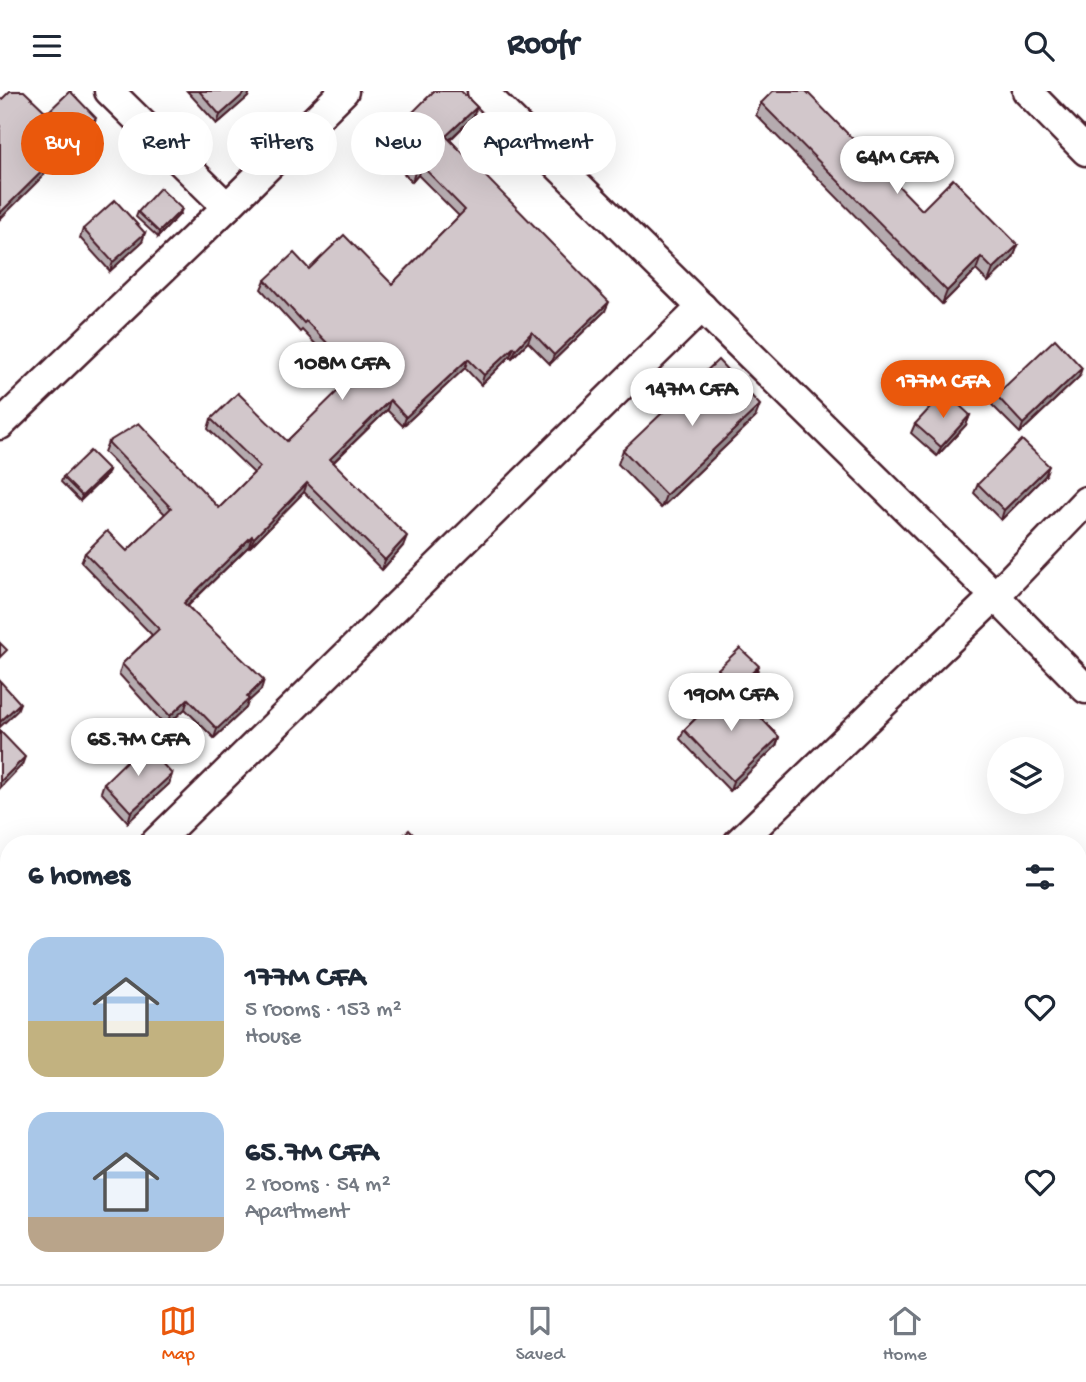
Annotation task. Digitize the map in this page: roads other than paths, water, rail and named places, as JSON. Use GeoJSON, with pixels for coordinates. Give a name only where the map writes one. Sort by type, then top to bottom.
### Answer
{"type":"FeatureCollection","features":[{"type":"Feature","properties":{"kind":"street"},"geometry":{"type":"LineString","coordinates":[[109,91],[227,207]]}},
{"type":"Feature","properties":{"kind":"street"},"geometry":{"type":"LineString","coordinates":[[0,425],[344,91]]}},
{"type":"Feature","properties":{"kind":"street"},"geometry":{"type":"LineString","coordinates":[[482,91],[1086,689]]}},
{"type":"Feature","properties":{"kind":"street"},"geometry":{"type":"LineString","coordinates":[[1027,91],[1086,151]]}},
{"type":"Feature","properties":{"kind":"street"},"geometry":{"type":"LineString","coordinates":[[163,835],[702,307]]}},
{"type":"Feature","properties":{"kind":"street"},"geometry":{"type":"LineString","coordinates":[[746,835],[995,596],[1086,501]]}}]}
